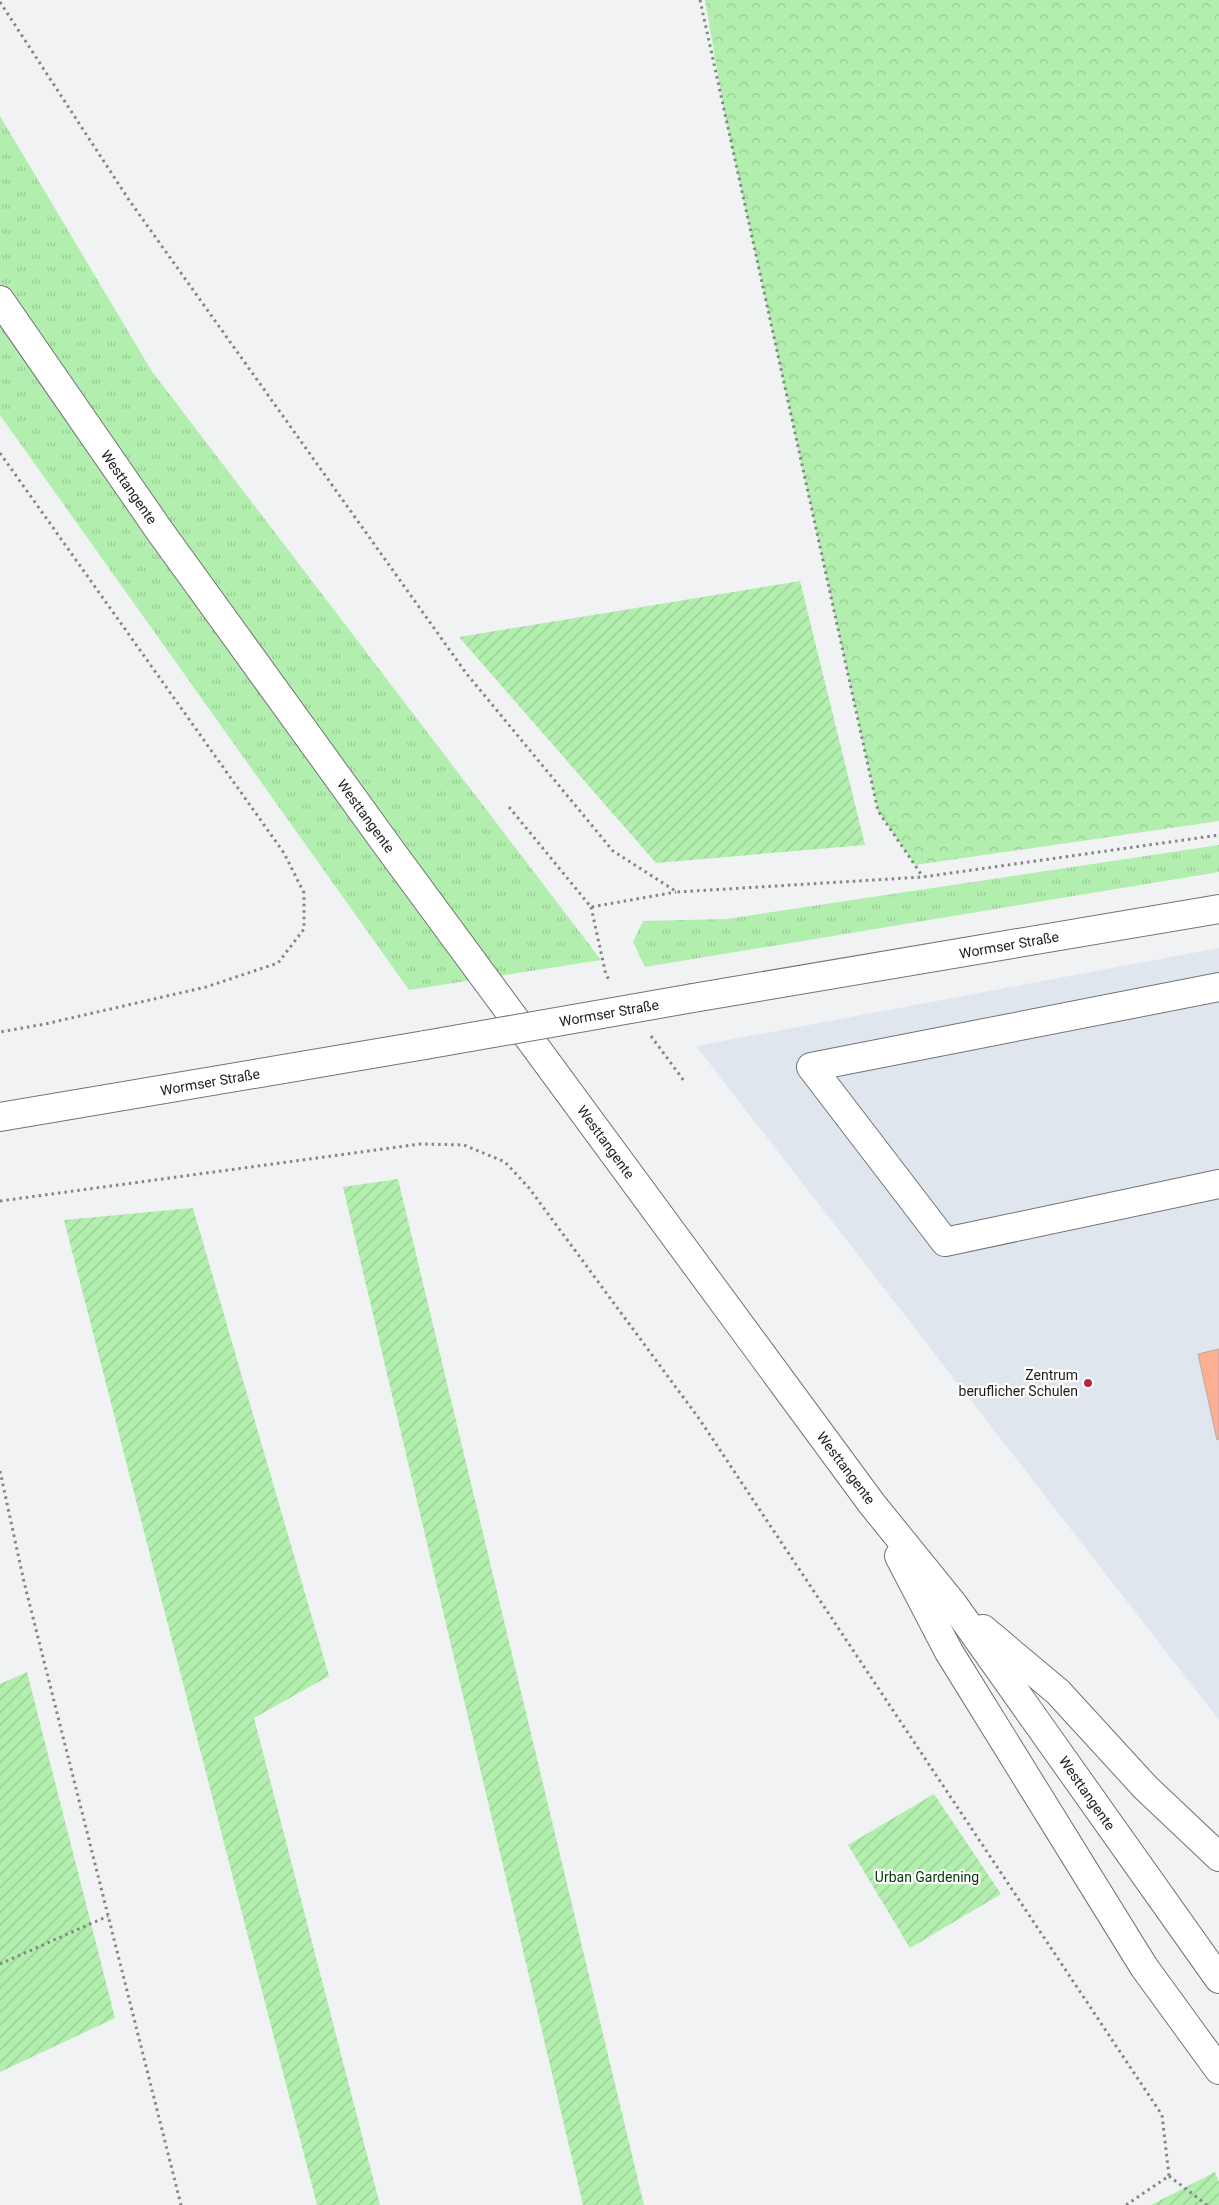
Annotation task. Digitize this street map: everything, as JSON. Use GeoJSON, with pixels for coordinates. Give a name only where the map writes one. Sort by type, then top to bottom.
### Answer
{"type":"FeatureCollection","features":[{"type":"Feature","properties":{"kind":"main road","name":"Westtangente"},"geometry":{"type":"LineString","coordinates":[[0,300],[160,530],[366,816],[872,1504],[953,1604],[1219,1979]]}},
{"type":"Feature","properties":{"kind":"main road","name":"Wormser Straße"},"geometry":{"type":"LineString","coordinates":[[0,1117],[1219,909]]}},
{"type":"Feature","properties":{"kind":"main road"},"geometry":{"type":"LineString","coordinates":[[1219,987],[811,1067],[945,1242],[1219,1184]]}},
{"type":"Feature","properties":{"kind":"main road"},"geometry":{"type":"LineString","coordinates":[[872,1504],[954,1660],[1144,1967],[1219,2070]]}},
{"type":"Feature","properties":{"kind":"main road"},"geometry":{"type":"LineString","coordinates":[[953,1604],[1058,1692],[1145,1787],[1219,1857]]}},
{"type":"Feature","properties":{"kind":"path"},"geometry":{"type":"LineString","coordinates":[[700,0],[878,811],[924,877]]}},
{"type":"Feature","properties":{"kind":"path"},"geometry":{"type":"LineString","coordinates":[[0,2],[129,200],[466,672],[613,851],[677,892]]}},
{"type":"Feature","properties":{"kind":"path"},"geometry":{"type":"LineString","coordinates":[[0,453],[284,853],[304,893],[304,929],[278,963],[206,987],[45,1024],[0,1032]]}},
{"type":"Feature","properties":{"kind":"path"},"geometry":{"type":"LineString","coordinates":[[509,807],[591,907],[677,892],[924,877],[1219,834]]}},
{"type":"Feature","properties":{"kind":"path"},"geometry":{"type":"LineString","coordinates":[[0,1201],[420,1144],[464,1145],[505,1162],[529,1188],[700,1420],[1162,2115],[1169,2176],[1207,2205]]}},
{"type":"Feature","properties":{"kind":"path"},"geometry":{"type":"LineString","coordinates":[[0,1471],[24,1582],[181,2205]]}},
{"type":"Feature","properties":{"kind":"path"},"geometry":{"type":"LineString","coordinates":[[0,1964],[108,1916]]}},
{"type":"Feature","properties":{"kind":"path"},"geometry":{"type":"LineString","coordinates":[[1126,2205],[1169,2176]]}},
{"type":"Feature","properties":{"kind":"shaded area","name":"Zentrum beruflicher Schulen"},"geometry":{"type":"Polygon","coordinates":[[[1219,948],[1219,1720],[696,1046],[1219,948]]]}},
{"type":"Feature","properties":{"kind":"green space"},"geometry":{"type":"Polygon","coordinates":[[[705,0],[1219,0],[1219,821],[915,865],[878,811],[724,111],[705,0]]]}},
{"type":"Feature","properties":{"kind":"green space"},"geometry":{"type":"Polygon","coordinates":[[[0,116],[151,370],[601,960],[409,990],[0,415],[0,116]]]}},
{"type":"Feature","properties":{"kind":"green space"},"geometry":{"type":"Polygon","coordinates":[[[800,581],[865,845],[656,863],[459,637],[800,581]]]}},
{"type":"Feature","properties":{"kind":"green space"},"geometry":{"type":"Polygon","coordinates":[[[1219,845],[1219,872],[645,967],[633,942],[643,921],[726,919],[1219,845]]]}},
{"type":"Feature","properties":{"kind":"green space"},"geometry":{"type":"Polygon","coordinates":[[[398,1179],[644,2205],[583,2205],[343,1187],[398,1179]]]}},
{"type":"Feature","properties":{"kind":"green space"},"geometry":{"type":"Polygon","coordinates":[[[193,1208],[329,1676],[254,1718],[380,2205],[317,2205],[64,1220],[193,1208]]]}},
{"type":"Feature","properties":{"kind":"green space"},"geometry":{"type":"Polygon","coordinates":[[[27,1672],[115,2018],[0,2072],[0,1684],[27,1672]]]}},
{"type":"Feature","properties":{"kind":"green space","name":"Urban Gardening"},"geometry":{"type":"Polygon","coordinates":[[[934,1794],[1001,1894],[910,1948],[848,1845],[934,1794]]]}},
{"type":"Feature","properties":{"kind":"green space"},"geometry":{"type":"Polygon","coordinates":[[[1215,2172],[1219,2182],[1219,2205],[1151,2205],[1215,2172]]]}},
{"type":"Feature","properties":{"kind":"building"},"geometry":{"type":"Polygon","coordinates":[[[1219,1349],[1219,1439],[1217,1440],[1198,1354],[1219,1349]]]}},
{"type":"Feature","properties":{"kind":"place","name":"Zentrum beruflicher Schulen"},"geometry":{"type":"Point","coordinates":[1088,1383]}}]}
